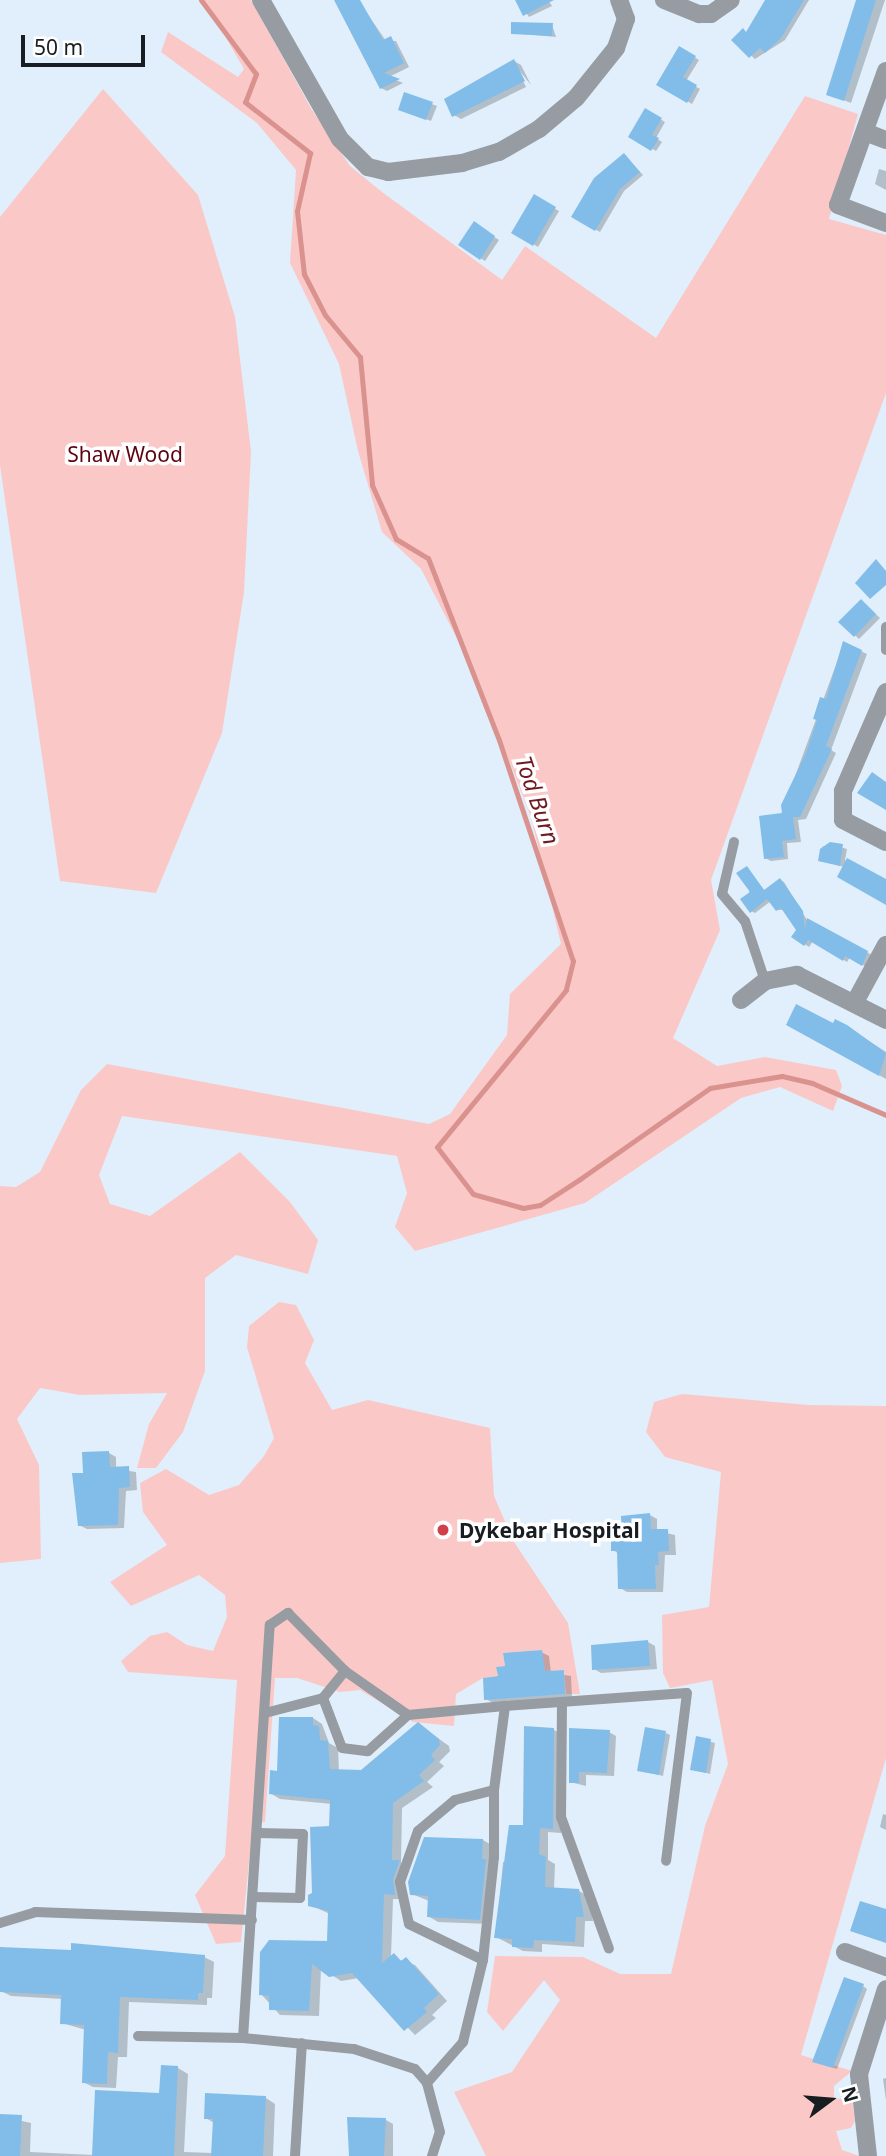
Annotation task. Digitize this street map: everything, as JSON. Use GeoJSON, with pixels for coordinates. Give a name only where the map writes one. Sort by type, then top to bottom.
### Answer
{"type":"FeatureCollection","features":[{"type":"Feature","properties":{"kind":"street"},"geometry":{"type":"LineString","coordinates":[[261,0],[328,118],[356,159],[368,167],[388,172],[427,170],[486,156],[523,140],[576,98],[616,48],[626,19],[619,0]]}},
{"type":"Feature","properties":{"kind":"street"},"geometry":{"type":"LineString","coordinates":[[664,0],[699,14],[719,10],[731,0]]}},
{"type":"Feature","properties":{"kind":"street"},"geometry":{"type":"LineString","coordinates":[[886,71],[838,205],[886,223]]}},
{"type":"Feature","properties":{"kind":"street"},"geometry":{"type":"LineString","coordinates":[[865,132],[886,140]]}},
{"type":"Feature","properties":{"kind":"street"},"geometry":{"type":"LineString","coordinates":[[886,692],[843,791],[843,820],[886,842]]}},
{"type":"Feature","properties":{"kind":"street"},"geometry":{"type":"LineString","coordinates":[[855,1002],[886,945]]}},
{"type":"Feature","properties":{"kind":"street"},"geometry":{"type":"LineString","coordinates":[[741,1000],[765,981],[797,975],[886,1020]]}},
{"type":"Feature","properties":{"kind":"street"},"geometry":{"type":"LineString","coordinates":[[845,1952],[886,1967]]}},
{"type":"Feature","properties":{"kind":"street"},"geometry":{"type":"LineString","coordinates":[[868,2156],[859,2074],[886,1989]]}},
{"type":"Feature","properties":{"kind":"lane"},"geometry":{"type":"LineString","coordinates":[[886,627],[886,650]]}},
{"type":"Feature","properties":{"kind":"lane"},"geometry":{"type":"LineString","coordinates":[[734,842],[722,894],[745,921],[765,981]]}},
{"type":"Feature","properties":{"kind":"lane"},"geometry":{"type":"LineString","coordinates":[[243,2038],[270,1625],[288,1613],[345,1671],[408,1715]]}},
{"type":"Feature","properties":{"kind":"lane"},"geometry":{"type":"LineString","coordinates":[[265,1713],[323,1699],[345,1671]]}},
{"type":"Feature","properties":{"kind":"lane"},"geometry":{"type":"LineString","coordinates":[[323,1699],[342,1748],[368,1752],[408,1715],[687,1693],[666,1861]]}},
{"type":"Feature","properties":{"kind":"lane"},"geometry":{"type":"LineString","coordinates":[[562,1703],[561,1817],[609,1949]]}},
{"type":"Feature","properties":{"kind":"lane"},"geometry":{"type":"LineString","coordinates":[[427,2083],[463,2042],[482,1960],[494,1857],[494,1790],[505,1706]]}},
{"type":"Feature","properties":{"kind":"lane"},"geometry":{"type":"LineString","coordinates":[[482,1960],[409,1924],[400,1882],[418,1831],[455,1800],[494,1790]]}},
{"type":"Feature","properties":{"kind":"lane"},"geometry":{"type":"LineString","coordinates":[[253,1897],[300,1898],[303,1834],[257,1833]]}},
{"type":"Feature","properties":{"kind":"lane"},"geometry":{"type":"LineString","coordinates":[[0,1923],[35,1912],[252,1920]]}},
{"type":"Feature","properties":{"kind":"lane"},"geometry":{"type":"LineString","coordinates":[[138,2036],[243,2038],[302,2043],[378,2057],[415,2068],[427,2083],[440,2132],[432,2156]]}},
{"type":"Feature","properties":{"kind":"lane"},"geometry":{"type":"LineString","coordinates":[[295,2156],[302,2043]]}},
{"type":"Feature","properties":{"kind":"green space"},"geometry":{"type":"Polygon","coordinates":[[[204,0],[251,0],[312,110],[350,166],[382,192],[502,280],[525,246],[656,338],[805,96],[858,114],[829,219],[886,235],[886,393],[711,880],[720,930],[673,1038],[717,1066],[765,1057],[836,1070],[842,1086],[833,1111],[780,1087],[741,1098],[585,1203],[415,1251],[395,1227],[407,1193],[397,1156],[122,1116],[99,1175],[110,1204],[150,1216],[240,1152],[290,1202],[318,1240],[308,1274],[236,1255],[205,1278],[205,1371],[183,1432],[156,1468],[137,1468],[149,1424],[167,1393],[80,1395],[40,1388],[17,1419],[39,1465],[41,1559],[0,1563],[0,1186],[16,1187],[40,1172],[81,1090],[107,1064],[429,1124],[450,1114],[507,1035],[510,994],[561,944],[531,817],[476,675],[421,569],[382,532],[358,451],[339,364],[290,263],[296,170],[257,123],[161,52],[168,32],[238,77],[244,69],[204,0]]]}},
{"type":"Feature","properties":{"kind":"green space","name":"Shaw Wood"},"geometry":{"type":"Polygon","coordinates":[[[103,89],[198,195],[235,317],[251,452],[244,592],[222,733],[156,893],[60,881],[0,465],[0,217],[103,89]]]}},
{"type":"Feature","properties":{"kind":"green space"},"geometry":{"type":"Polygon","coordinates":[[[279,1302],[296,1305],[314,1340],[305,1363],[332,1410],[368,1400],[490,1428],[494,1496],[514,1542],[568,1623],[580,1694],[566,1694],[564,1670],[545,1671],[541,1650],[503,1653],[505,1666],[496,1667],[498,1676],[483,1678],[456,1694],[454,1726],[413,1722],[360,1690],[340,1692],[297,1678],[275,1678],[265,1822],[253,1823],[241,1942],[216,1944],[195,1895],[225,1856],[237,1680],[128,1672],[121,1661],[150,1636],[167,1632],[187,1645],[213,1651],[227,1617],[225,1595],[199,1575],[131,1606],[110,1582],[167,1545],[143,1512],[140,1483],[166,1469],[209,1495],[239,1485],[264,1456],[274,1438],[247,1347],[249,1326],[279,1302]]]}},
{"type":"Feature","properties":{"kind":"green space"},"geometry":{"type":"Polygon","coordinates":[[[682,1394],[809,1405],[886,1406],[886,1758],[801,2055],[852,2071],[834,2086],[834,2099],[852,2098],[855,2121],[851,2128],[836,2131],[842,2150],[860,2156],[486,2156],[454,2092],[512,2072],[560,2000],[544,1980],[503,2031],[487,2012],[495,1956],[583,1957],[620,1974],[671,1974],[705,1826],[728,1764],[712,1680],[670,1688],[663,1673],[662,1615],[709,1607],[721,1472],[665,1457],[646,1432],[654,1402],[682,1394]]]}},
{"type":"Feature","properties":{"kind":"building"},"geometry":{"type":"Polygon","coordinates":[[[334,0],[360,0],[383,40],[391,36],[404,63],[384,73],[400,79],[380,89],[334,0]]]}},
{"type":"Feature","properties":{"kind":"building"},"geometry":{"type":"Polygon","coordinates":[[[515,0],[554,0],[523,16],[515,0]]]}},
{"type":"Feature","properties":{"kind":"building"},"geometry":{"type":"Polygon","coordinates":[[[765,0],[804,0],[781,38],[765,53],[760,48],[749,58],[731,40],[743,28],[746,32],[765,0]]]}},
{"type":"Feature","properties":{"kind":"building"},"geometry":{"type":"Polygon","coordinates":[[[856,0],[876,0],[844,101],[826,95],[856,0]]]}},
{"type":"Feature","properties":{"kind":"building"},"geometry":{"type":"Polygon","coordinates":[[[511,22],[553,23],[552,36],[511,34],[511,22]]]}},
{"type":"Feature","properties":{"kind":"building"},"geometry":{"type":"Polygon","coordinates":[[[679,46],[696,56],[683,77],[697,85],[687,103],[656,85],[679,46]]]}},
{"type":"Feature","properties":{"kind":"building"},"geometry":{"type":"Polygon","coordinates":[[[514,59],[525,81],[452,117],[444,99],[514,59]]]}},
{"type":"Feature","properties":{"kind":"building"},"geometry":{"type":"Polygon","coordinates":[[[404,92],[433,102],[426,120],[398,110],[404,92]]]}},
{"type":"Feature","properties":{"kind":"building"},"geometry":{"type":"Polygon","coordinates":[[[645,108],[662,118],[652,135],[659,138],[651,151],[628,137],[645,108]]]}},
{"type":"Feature","properties":{"kind":"building"},"geometry":{"type":"Polygon","coordinates":[[[624,153],[640,172],[620,189],[595,231],[571,217],[594,178],[624,153]]]}},
{"type":"Feature","properties":{"kind":"building"},"geometry":{"type":"Polygon","coordinates":[[[534,194],[556,207],[533,246],[511,233],[534,194]]]}},
{"type":"Feature","properties":{"kind":"building"},"geometry":{"type":"Polygon","coordinates":[[[474,221],[495,236],[480,260],[458,245],[474,221]]]}},
{"type":"Feature","properties":{"kind":"building"},"geometry":{"type":"Polygon","coordinates":[[[876,559],[886,571],[886,585],[870,599],[855,583],[876,559]]]}},
{"type":"Feature","properties":{"kind":"building"},"geometry":{"type":"Polygon","coordinates":[[[861,599],[876,614],[854,637],[838,622],[861,599]]]}},
{"type":"Feature","properties":{"kind":"building"},"geometry":{"type":"Polygon","coordinates":[[[843,641],[862,650],[826,746],[832,749],[800,817],[793,817],[796,839],[782,841],[784,857],[764,859],[759,816],[782,813],[781,805],[806,753],[817,720],[813,719],[820,697],[826,699],[843,641]]]}},
{"type":"Feature","properties":{"kind":"building"},"geometry":{"type":"Polygon","coordinates":[[[872,772],[886,782],[886,810],[857,793],[872,772]]]}},
{"type":"Feature","properties":{"kind":"building"},"geometry":{"type":"Polygon","coordinates":[[[830,842],[843,844],[840,866],[818,861],[820,849],[830,842]]]}},
{"type":"Feature","properties":{"kind":"building"},"geometry":{"type":"Polygon","coordinates":[[[847,858],[886,879],[886,905],[837,877],[847,858]]]}},
{"type":"Feature","properties":{"kind":"building"},"geometry":{"type":"Polygon","coordinates":[[[747,866],[764,890],[780,878],[803,911],[805,929],[807,918],[868,951],[862,966],[845,956],[843,961],[808,940],[804,946],[791,937],[796,930],[781,908],[776,911],[767,899],[750,913],[740,899],[750,892],[736,873],[747,866]]]}},
{"type":"Feature","properties":{"kind":"building"},"geometry":{"type":"Polygon","coordinates":[[[796,1004],[833,1023],[835,1019],[847,1025],[886,1053],[879,1076],[786,1025],[796,1004]]]}},
{"type":"Feature","properties":{"kind":"building"},"geometry":{"type":"Polygon","coordinates":[[[109,1451],[110,1467],[129,1466],[130,1487],[119,1488],[118,1525],[78,1526],[72,1473],[83,1473],[82,1452],[109,1451]]]}},
{"type":"Feature","properties":{"kind":"building"},"geometry":{"type":"Polygon","coordinates":[[[650,1513],[651,1529],[668,1529],[669,1551],[658,1552],[659,1565],[655,1565],[656,1589],[618,1589],[617,1551],[611,1551],[611,1536],[622,1536],[621,1516],[650,1513]]]}},
{"type":"Feature","properties":{"kind":"building"},"geometry":{"type":"Polygon","coordinates":[[[648,1640],[650,1666],[592,1670],[591,1645],[648,1640]]]}},
{"type":"Feature","properties":{"kind":"building"},"geometry":{"type":"Polygon","coordinates":[[[542,1650],[545,1671],[564,1670],[565,1694],[484,1700],[483,1678],[498,1676],[496,1667],[505,1666],[503,1653],[542,1650]]]}},
{"type":"Feature","properties":{"kind":"building"},"geometry":{"type":"Polygon","coordinates":[[[279,1717],[313,1717],[313,1725],[319,1726],[320,1740],[328,1741],[330,1769],[361,1770],[418,1722],[439,1739],[440,1745],[431,1755],[435,1760],[419,1775],[424,1781],[393,1803],[392,1860],[400,1860],[393,1880],[395,1895],[384,1894],[382,1963],[394,1953],[401,1961],[406,1957],[439,1994],[424,2008],[427,2012],[404,2031],[352,1973],[329,1977],[312,1964],[309,2011],[269,2010],[269,1996],[259,1995],[260,1952],[269,1940],[327,1941],[328,1911],[308,1906],[308,1895],[312,1893],[310,1827],[329,1826],[330,1800],[269,1794],[270,1770],[277,1771],[279,1717]]]}},
{"type":"Feature","properties":{"kind":"building"},"geometry":{"type":"Polygon","coordinates":[[[524,1726],[554,1728],[553,1829],[540,1828],[539,1854],[546,1857],[545,1887],[579,1889],[584,1917],[576,1917],[575,1942],[534,1940],[533,1948],[512,1947],[512,1939],[494,1938],[509,1825],[523,1825],[524,1726]]]}},
{"type":"Feature","properties":{"kind":"building"},"geometry":{"type":"Polygon","coordinates":[[[645,1727],[666,1731],[659,1775],[637,1771],[645,1727]]]}},
{"type":"Feature","properties":{"kind":"building"},"geometry":{"type":"Polygon","coordinates":[[[569,1728],[610,1730],[607,1773],[579,1772],[579,1783],[569,1783],[569,1728]]]}},
{"type":"Feature","properties":{"kind":"building"},"geometry":{"type":"Polygon","coordinates":[[[696,1736],[711,1739],[706,1773],[690,1770],[696,1736]]]}},
{"type":"Feature","properties":{"kind":"building"},"geometry":{"type":"Polygon","coordinates":[[[424,1837],[483,1839],[482,1859],[486,1859],[480,1920],[427,1917],[428,1896],[410,1895],[408,1882],[424,1837]]]}},
{"type":"Feature","properties":{"kind":"building"},"geometry":{"type":"Polygon","coordinates":[[[860,1901],[886,1909],[886,1943],[850,1931],[860,1901]]]}},
{"type":"Feature","properties":{"kind":"building"},"geometry":{"type":"Polygon","coordinates":[[[71,1943],[205,1955],[203,1993],[198,1993],[198,2000],[120,1997],[118,2053],[108,2052],[107,2084],[82,2083],[84,2025],[60,2024],[61,1995],[0,1992],[0,1947],[71,1950],[71,1943]]]}},
{"type":"Feature","properties":{"kind":"building"},"geometry":{"type":"Polygon","coordinates":[[[844,1977],[864,1984],[833,2068],[812,2062],[844,1977]]]}},
{"type":"Feature","properties":{"kind":"building"},"geometry":{"type":"Polygon","coordinates":[[[161,2065],[178,2066],[174,2156],[92,2156],[95,2090],[159,2093],[161,2065]]]}},
{"type":"Feature","properties":{"kind":"building"},"geometry":{"type":"Polygon","coordinates":[[[205,2093],[266,2096],[263,2156],[211,2156],[213,2119],[204,2119],[205,2093]]]}},
{"type":"Feature","properties":{"kind":"building"},"geometry":{"type":"Polygon","coordinates":[[[0,2114],[22,2115],[20,2156],[0,2156],[0,2114]]]}},
{"type":"Feature","properties":{"kind":"building"},"geometry":{"type":"Polygon","coordinates":[[[347,2117],[386,2118],[384,2156],[349,2156],[347,2117]]]}},
{"type":"Feature","properties":{"kind":"waterway","name":"Tod Burn"},"geometry":{"type":"LineString","coordinates":[[201,0],[256,74],[245,102],[310,153],[297,211],[304,274],[325,315],[360,357],[372,485],[396,539],[428,558],[499,740],[573,961],[566,990],[437,1147],[473,1194],[523,1208],[540,1205],[710,1088],[782,1076],[812,1083],[886,1115]]}},
{"type":"Feature","properties":{"kind":"place","name":"Dykebar Hospital"},"geometry":{"type":"Point","coordinates":[443,1530]}}]}
